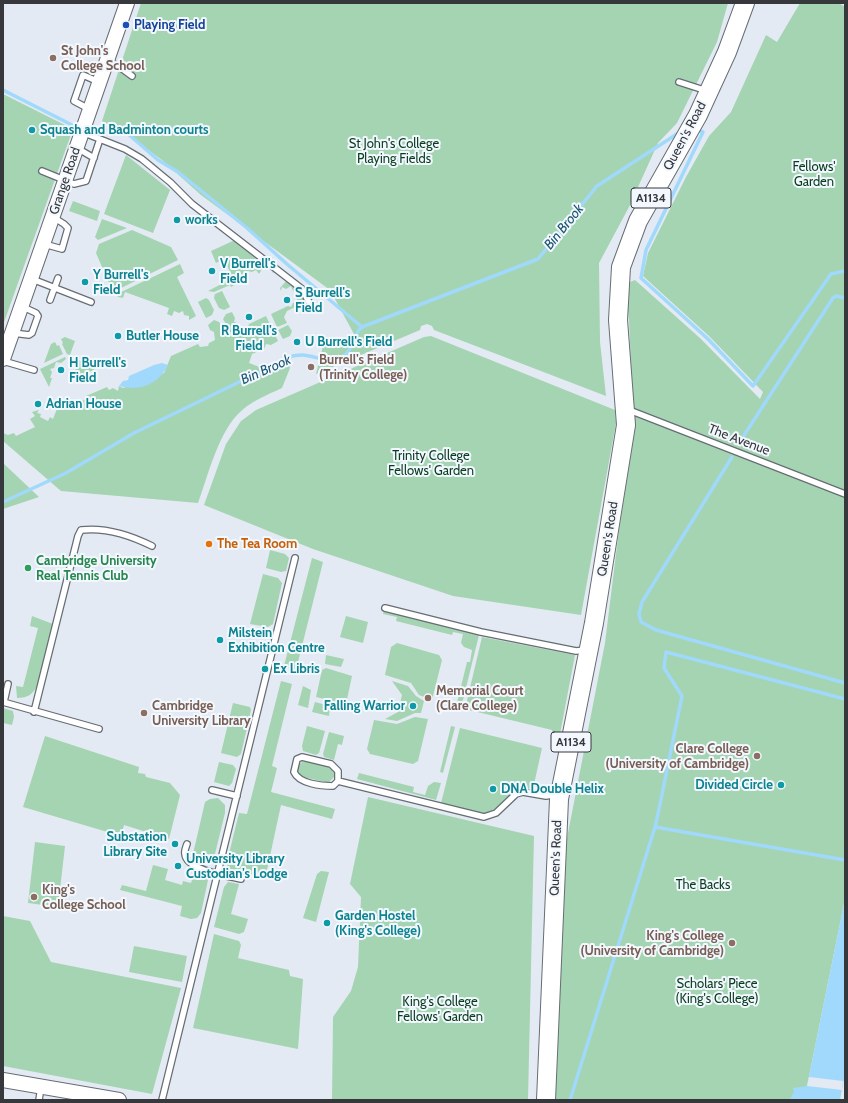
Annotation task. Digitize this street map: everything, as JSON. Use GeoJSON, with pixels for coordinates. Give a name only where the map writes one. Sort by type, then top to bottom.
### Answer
{"type":"FeatureCollection","features":[{"type":"Feature","properties":{"kind":"main road","name":"Queen's Road"},"geometry":{"type":"LineString","coordinates":[[546,1100],[560,793],[590,648],[626,424],[618,320],[621,267],[638,222],[698,115],[709,92],[727,52],[745,3]]}},
{"type":"Feature","properties":{"kind":"street","name":"Grange Road"},"geometry":{"type":"LineString","coordinates":[[3,360],[127,3]]}},
{"type":"Feature","properties":{"kind":"street"},"geometry":{"type":"LineString","coordinates":[[3,1080],[40,1093],[119,1100]]}},
{"type":"Feature","properties":{"kind":"lane"},"geometry":{"type":"LineString","coordinates":[[107,62],[117,65],[132,76]]}},
{"type":"Feature","properties":{"kind":"lane"},"geometry":{"type":"LineString","coordinates":[[679,82],[709,92]]}},
{"type":"Feature","properties":{"kind":"lane"},"geometry":{"type":"LineString","coordinates":[[82,132],[125,149],[142,159],[170,182],[192,204],[302,289],[310,304]]}},
{"type":"Feature","properties":{"kind":"lane"},"geometry":{"type":"LineString","coordinates":[[42,171],[65,181],[79,184],[86,181],[100,139]]}},
{"type":"Feature","properties":{"kind":"lane"},"geometry":{"type":"LineString","coordinates":[[77,147],[94,158]]}},
{"type":"Feature","properties":{"kind":"lane"},"geometry":{"type":"LineString","coordinates":[[43,243],[62,249],[68,228],[52,217]]}},
{"type":"Feature","properties":{"kind":"lane"},"geometry":{"type":"LineString","coordinates":[[31,278],[91,302]]}},
{"type":"Feature","properties":{"kind":"lane"},"geometry":{"type":"LineString","coordinates":[[50,300],[58,278]]}},
{"type":"Feature","properties":{"kind":"lane"},"geometry":{"type":"LineString","coordinates":[[12,332],[29,336],[34,328],[38,316],[36,313],[21,306]]}},
{"type":"Feature","properties":{"kind":"lane"},"geometry":{"type":"LineString","coordinates":[[3,360],[34,370]]}},
{"type":"Feature","properties":{"kind":"lane","name":"The Avenue"},"geometry":{"type":"LineString","coordinates":[[625,409],[845,494]]}},
{"type":"Feature","properties":{"kind":"lane"},"geometry":{"type":"LineString","coordinates":[[34,712],[78,536],[81,530],[93,529],[130,535],[152,546]]}},
{"type":"Feature","properties":{"kind":"lane"},"geometry":{"type":"LineString","coordinates":[[162,1100],[295,558]]}},
{"type":"Feature","properties":{"kind":"lane"},"geometry":{"type":"LineString","coordinates":[[385,608],[481,632],[576,651],[590,648]]}},
{"type":"Feature","properties":{"kind":"lane"},"geometry":{"type":"LineString","coordinates":[[8,684],[3,702],[99,730]]}},
{"type":"Feature","properties":{"kind":"lane"},"geometry":{"type":"LineString","coordinates":[[308,757],[331,764],[338,771],[338,781],[334,786],[325,786],[300,780],[294,772],[297,759],[308,757]]}},
{"type":"Feature","properties":{"kind":"lane"},"geometry":{"type":"LineString","coordinates":[[338,781],[484,817],[496,813],[516,794],[523,792],[546,796],[560,793]]}},
{"type":"Feature","properties":{"kind":"lane"},"geometry":{"type":"LineString","coordinates":[[212,790],[237,796]]}},
{"type":"Feature","properties":{"kind":"lane"},"geometry":{"type":"LineString","coordinates":[[187,844],[184,853],[188,861],[194,867],[241,879]]}},
{"type":"Feature","properties":{"kind":"green space","name":"St John's College Playing Fields"},"geometry":{"type":"Polygon","coordinates":[[[141,3],[728,3],[717,42],[677,123],[658,143],[629,207],[599,263],[600,342],[606,396],[434,330],[432,326],[427,324],[421,326],[420,330],[316,374],[323,346],[354,334],[330,290],[201,195],[162,160],[130,137],[102,121],[141,3]]]}},
{"type":"Feature","properties":{"kind":"green space","name":"The Backs"},"geometry":{"type":"Polygon","coordinates":[[[800,3],[839,3],[845,7],[845,899],[807,1086],[795,1099],[798,1100],[554,1100],[561,869],[605,643],[619,530],[634,432],[629,320],[625,284],[635,280],[701,339],[760,399],[763,392],[710,337],[643,276],[648,253],[686,177],[709,136],[731,112],[766,35],[777,42],[800,3]]]}},
{"type":"Feature","properties":{"kind":"green space"},"geometry":{"type":"Polygon","coordinates":[[[3,94],[73,129],[3,325],[3,94]]]}},
{"type":"Feature","properties":{"kind":"green space"},"geometry":{"type":"Polygon","coordinates":[[[126,155],[170,190],[153,233],[104,214],[126,155]]]}},
{"type":"Feature","properties":{"kind":"green space"},"geometry":{"type":"Polygon","coordinates":[[[73,201],[100,211],[97,221],[69,211],[73,201]]]}},
{"type":"Feature","properties":{"kind":"green space"},"geometry":{"type":"Polygon","coordinates":[[[102,219],[127,228],[98,240],[95,237],[102,219]]]}},
{"type":"Feature","properties":{"kind":"green space"},"geometry":{"type":"Polygon","coordinates":[[[132,230],[171,247],[178,260],[115,291],[112,290],[96,253],[99,244],[132,230]]]}},
{"type":"Feature","properties":{"kind":"green space"},"geometry":{"type":"Polygon","coordinates":[[[235,240],[276,271],[273,273],[271,268],[266,270],[262,269],[259,274],[256,270],[252,272],[248,271],[247,274],[242,276],[244,281],[238,281],[231,287],[230,285],[214,292],[208,291],[233,278],[224,259],[216,263],[211,251],[235,240]]]}},
{"type":"Feature","properties":{"kind":"green space"},"geometry":{"type":"Polygon","coordinates":[[[180,264],[184,273],[177,277],[196,316],[189,320],[189,316],[184,315],[183,311],[179,313],[174,311],[172,316],[167,314],[169,308],[125,292],[123,298],[118,297],[117,294],[180,264]]]}},
{"type":"Feature","properties":{"kind":"green space"},"geometry":{"type":"Polygon","coordinates":[[[287,280],[298,290],[305,302],[287,311],[284,317],[287,323],[277,327],[271,314],[288,306],[291,307],[293,303],[298,301],[295,296],[297,293],[293,291],[291,286],[286,289],[282,287],[281,291],[280,288],[287,280]]]}},
{"type":"Feature","properties":{"kind":"green space"},"geometry":{"type":"Polygon","coordinates":[[[222,291],[230,307],[224,310],[219,308],[214,298],[215,294],[222,291]]]}},
{"type":"Feature","properties":{"kind":"green space"},"geometry":{"type":"Polygon","coordinates":[[[206,298],[209,300],[214,310],[212,315],[206,318],[198,302],[206,298]]]}},
{"type":"Feature","properties":{"kind":"green space"},"geometry":{"type":"Polygon","coordinates":[[[232,312],[235,318],[234,322],[237,323],[240,328],[245,326],[248,327],[249,324],[266,316],[278,341],[271,345],[266,344],[264,349],[252,354],[249,363],[270,371],[288,362],[290,368],[282,388],[247,406],[230,424],[214,457],[198,503],[61,491],[3,441],[3,433],[8,435],[14,433],[16,436],[35,427],[30,419],[35,416],[32,412],[39,410],[37,413],[41,414],[40,417],[48,421],[50,417],[53,419],[60,401],[68,403],[70,407],[73,405],[79,407],[81,401],[87,399],[86,396],[107,387],[109,390],[113,388],[118,391],[119,386],[123,388],[164,373],[171,356],[198,344],[200,347],[208,346],[209,343],[215,340],[214,332],[210,330],[208,325],[214,320],[219,322],[226,335],[229,336],[231,333],[223,319],[226,314],[232,312]]]}},
{"type":"Feature","properties":{"kind":"green space"},"geometry":{"type":"Polygon","coordinates":[[[288,325],[292,331],[290,336],[283,339],[278,330],[288,325]]]}},
{"type":"Feature","properties":{"kind":"green space","name":"Trinity College Fellows' Garden"},"geometry":{"type":"Polygon","coordinates":[[[431,336],[615,410],[616,423],[581,615],[453,596],[313,549],[204,505],[226,444],[241,421],[256,410],[424,337],[431,336]]]}},
{"type":"Feature","properties":{"kind":"green space"},"geometry":{"type":"Polygon","coordinates":[[[65,337],[75,341],[70,355],[67,354],[62,344],[61,339],[65,337]]]}},
{"type":"Feature","properties":{"kind":"green space"},"geometry":{"type":"Polygon","coordinates":[[[55,342],[57,346],[59,345],[63,354],[44,363],[51,344],[55,342]]]}},
{"type":"Feature","properties":{"kind":"green space"},"geometry":{"type":"Polygon","coordinates":[[[65,357],[66,359],[61,363],[56,362],[54,368],[50,369],[52,372],[50,378],[52,378],[49,387],[40,369],[65,357]]]}},
{"type":"Feature","properties":{"kind":"green space"},"geometry":{"type":"Polygon","coordinates":[[[87,358],[106,364],[72,380],[79,360],[85,363],[87,358]]]}},
{"type":"Feature","properties":{"kind":"green space"},"geometry":{"type":"Polygon","coordinates":[[[3,463],[39,497],[3,509],[3,463]]]}},
{"type":"Feature","properties":{"kind":"green space"},"geometry":{"type":"Polygon","coordinates":[[[270,550],[285,554],[289,558],[286,571],[281,572],[266,568],[270,550]]]}},
{"type":"Feature","properties":{"kind":"green space"},"geometry":{"type":"Polygon","coordinates":[[[312,558],[323,562],[296,670],[284,666],[312,558]]]}},
{"type":"Feature","properties":{"kind":"green space"},"geometry":{"type":"Polygon","coordinates":[[[263,574],[278,578],[282,583],[273,624],[268,627],[250,624],[263,574]]]}},
{"type":"Feature","properties":{"kind":"green space"},"geometry":{"type":"Polygon","coordinates":[[[384,610],[479,635],[461,708],[456,707],[467,662],[470,662],[472,650],[464,647],[461,643],[463,634],[453,632],[452,635],[396,621],[397,617],[383,614],[384,610]]]}},
{"type":"Feature","properties":{"kind":"green space"},"geometry":{"type":"Polygon","coordinates":[[[32,616],[53,624],[38,685],[30,695],[17,698],[16,686],[23,687],[38,628],[30,626],[32,616]]]}},
{"type":"Feature","properties":{"kind":"green space"},"geometry":{"type":"Polygon","coordinates":[[[346,616],[368,622],[363,643],[340,637],[346,616]]]}},
{"type":"Feature","properties":{"kind":"green space"},"geometry":{"type":"Polygon","coordinates":[[[482,637],[575,655],[560,734],[552,732],[552,730],[465,709],[482,637]]]}},
{"type":"Feature","properties":{"kind":"green space"},"geometry":{"type":"Polygon","coordinates":[[[397,643],[439,655],[442,660],[432,700],[419,695],[411,683],[385,675],[391,647],[397,643]]]}},
{"type":"Feature","properties":{"kind":"green space"},"geometry":{"type":"Polygon","coordinates":[[[326,655],[344,659],[341,667],[325,664],[326,655]]]}},
{"type":"Feature","properties":{"kind":"green space"},"geometry":{"type":"Polygon","coordinates":[[[326,668],[352,676],[346,704],[316,697],[322,670],[326,668]]]}},
{"type":"Feature","properties":{"kind":"green space"},"geometry":{"type":"Polygon","coordinates":[[[281,681],[292,684],[272,766],[277,768],[271,792],[335,809],[332,819],[281,805],[267,870],[260,876],[228,871],[227,862],[239,813],[247,814],[281,681]]]}},
{"type":"Feature","properties":{"kind":"green space"},"geometry":{"type":"Polygon","coordinates":[[[392,681],[408,686],[416,696],[424,701],[421,713],[415,713],[397,721],[385,719],[398,712],[402,695],[392,681]]]}},
{"type":"Feature","properties":{"kind":"green space"},"geometry":{"type":"Polygon","coordinates":[[[303,686],[311,690],[308,708],[298,705],[303,686]]]}},
{"type":"Feature","properties":{"kind":"green space"},"geometry":{"type":"Polygon","coordinates":[[[315,702],[330,706],[329,716],[312,712],[315,702]]]}},
{"type":"Feature","properties":{"kind":"green space"},"geometry":{"type":"Polygon","coordinates":[[[233,703],[250,707],[251,710],[241,754],[237,757],[221,753],[233,703]]]}},
{"type":"Feature","properties":{"kind":"green space"},"geometry":{"type":"Polygon","coordinates":[[[3,708],[13,711],[14,717],[12,725],[3,723],[3,708]]]}},
{"type":"Feature","properties":{"kind":"green space"},"geometry":{"type":"Polygon","coordinates":[[[415,717],[428,719],[418,761],[413,764],[370,754],[367,749],[374,720],[397,724],[415,717]]]}},
{"type":"Feature","properties":{"kind":"green space"},"geometry":{"type":"Polygon","coordinates":[[[307,726],[325,731],[319,753],[316,755],[303,751],[302,746],[307,726]]]}},
{"type":"Feature","properties":{"kind":"green space"},"geometry":{"type":"Polygon","coordinates":[[[451,726],[455,727],[443,773],[440,772],[451,726]]]}},
{"type":"Feature","properties":{"kind":"green space"},"geometry":{"type":"Polygon","coordinates":[[[460,728],[542,748],[533,789],[516,791],[497,807],[484,813],[469,812],[441,803],[460,728]]]}},
{"type":"Feature","properties":{"kind":"green space"},"geometry":{"type":"Polygon","coordinates":[[[329,732],[344,736],[342,745],[338,744],[334,760],[324,757],[323,754],[329,732]]]}},
{"type":"Feature","properties":{"kind":"green space"},"geometry":{"type":"Polygon","coordinates":[[[45,736],[139,767],[138,773],[145,774],[146,777],[170,783],[180,795],[169,839],[124,825],[121,836],[23,807],[45,736]]]}},
{"type":"Feature","properties":{"kind":"green space"},"geometry":{"type":"Polygon","coordinates":[[[305,761],[329,767],[335,773],[334,777],[329,782],[325,782],[303,777],[298,772],[298,768],[300,764],[305,761]]]}},
{"type":"Feature","properties":{"kind":"green space"},"geometry":{"type":"Polygon","coordinates":[[[219,762],[233,765],[236,769],[232,783],[229,786],[214,782],[219,762]]]}},
{"type":"Feature","properties":{"kind":"green space"},"geometry":{"type":"Polygon","coordinates":[[[359,773],[414,787],[413,792],[425,795],[428,786],[434,782],[441,783],[436,800],[357,779],[359,773]]]}},
{"type":"Feature","properties":{"kind":"green space","name":"King's College Fellows' Garden"},"geometry":{"type":"Polygon","coordinates":[[[368,797],[534,836],[528,1100],[332,1100],[333,1017],[351,991],[358,967],[361,897],[350,884],[368,797]]]}},
{"type":"Feature","properties":{"kind":"green space"},"geometry":{"type":"Polygon","coordinates":[[[218,798],[225,805],[225,813],[214,858],[206,863],[198,862],[193,854],[205,802],[210,799],[218,798]]]}},
{"type":"Feature","properties":{"kind":"green space"},"geometry":{"type":"Polygon","coordinates":[[[35,842],[65,846],[58,907],[28,903],[35,842]]]}},
{"type":"Feature","properties":{"kind":"green space"},"geometry":{"type":"Polygon","coordinates":[[[153,865],[168,869],[165,880],[182,885],[183,881],[191,883],[195,870],[204,873],[208,880],[201,913],[197,918],[191,919],[180,916],[182,906],[120,890],[122,885],[146,891],[153,865]]]}},
{"type":"Feature","properties":{"kind":"green space"},"geometry":{"type":"Polygon","coordinates":[[[321,871],[329,872],[316,922],[303,918],[317,874],[321,871]]]}},
{"type":"Feature","properties":{"kind":"green space"},"geometry":{"type":"Polygon","coordinates":[[[228,882],[239,884],[231,914],[248,919],[244,932],[239,934],[214,927],[224,887],[228,882]]]}},
{"type":"Feature","properties":{"kind":"green space"},"geometry":{"type":"Polygon","coordinates":[[[3,916],[30,921],[51,962],[181,988],[152,1094],[3,1066],[3,916]]]}},
{"type":"Feature","properties":{"kind":"green space"},"geometry":{"type":"Polygon","coordinates":[[[214,934],[239,941],[241,945],[238,958],[289,970],[290,976],[303,979],[298,1049],[193,1028],[214,934]]]}},
{"type":"Feature","properties":{"kind":"green space"},"geometry":{"type":"Polygon","coordinates":[[[134,946],[187,956],[182,982],[129,972],[134,946]]]}},
{"type":"Feature","properties":{"kind":"water"},"geometry":{"type":"Polygon","coordinates":[[[162,363],[168,365],[160,377],[154,382],[134,388],[119,386],[123,381],[128,380],[129,376],[162,363]]]}},
{"type":"Feature","properties":{"kind":"water"},"geometry":{"type":"Polygon","coordinates":[[[845,899],[845,1073],[840,1100],[798,1100],[795,1099],[793,1088],[807,1086],[845,899]]]}},
{"type":"Feature","properties":{"kind":"pier"},"geometry":{"type":"Polygon","coordinates":[[[809,1077],[843,1081],[842,1090],[807,1086],[809,1077]]]}},
{"type":"Feature","properties":{"kind":"waterway"},"geometry":{"type":"LineString","coordinates":[[3,90],[76,127]]}},
{"type":"Feature","properties":{"kind":"waterway"},"geometry":{"type":"LineString","coordinates":[[108,130],[127,133],[158,160],[178,172],[247,228],[288,265],[362,327]]}},
{"type":"Feature","properties":{"kind":"waterway","name":"Bin Brook"},"geometry":{"type":"LineString","coordinates":[[695,130],[703,132],[646,250],[641,278],[708,339],[753,386],[831,274],[845,271]]}},
{"type":"Feature","properties":{"kind":"waterway","name":"Bin Brook"},"geometry":{"type":"LineString","coordinates":[[3,502],[66,473],[134,433],[262,371],[277,366],[290,357],[302,355],[325,360],[336,360],[341,358],[349,351],[357,333],[362,327],[538,259],[597,186],[680,132]]}},
{"type":"Feature","properties":{"kind":"waterway"},"geometry":{"type":"LineString","coordinates":[[739,443],[833,298],[836,296],[845,298]]}},
{"type":"Feature","properties":{"kind":"waterway"},"geometry":{"type":"LineString","coordinates":[[732,457],[642,602],[639,614],[641,622],[656,630],[845,683]]}},
{"type":"Feature","properties":{"kind":"waterway"},"geometry":{"type":"LineString","coordinates":[[658,814],[682,696],[664,668],[666,652],[845,699]]}},
{"type":"Feature","properties":{"kind":"waterway"},"geometry":{"type":"LineString","coordinates":[[570,1100],[658,814]]}},
{"type":"Feature","properties":{"kind":"waterway"},"geometry":{"type":"LineString","coordinates":[[655,827],[845,860]]}},
{"type":"Feature","properties":{"kind":"waterway"},"geometry":{"type":"LineString","coordinates":[[792,1100],[794,1095]]}},
{"type":"Feature","properties":{"kind":"place","name":"Playing Field"},"geometry":{"type":"Point","coordinates":[126,25]}},
{"type":"Feature","properties":{"kind":"place","name":"St John's College School"},"geometry":{"type":"Point","coordinates":[53,58]}},
{"type":"Feature","properties":{"kind":"place","name":"Squash and Badminton courts"},"geometry":{"type":"Point","coordinates":[32,130]}},
{"type":"Feature","properties":{"kind":"place","name":"works"},"geometry":{"type":"Point","coordinates":[177,220]}},
{"type":"Feature","properties":{"kind":"place","name":"V Burrell's Field"},"geometry":{"type":"Point","coordinates":[212,271]}},
{"type":"Feature","properties":{"kind":"place","name":"Y Burrell's Field"},"geometry":{"type":"Point","coordinates":[85,282]}},
{"type":"Feature","properties":{"kind":"place","name":"S Burrell's Field"},"geometry":{"type":"Point","coordinates":[287,300]}},
{"type":"Feature","properties":{"kind":"place","name":"R Burrell's Field"},"geometry":{"type":"Point","coordinates":[249,317]}},
{"type":"Feature","properties":{"kind":"place","name":"Butler House"},"geometry":{"type":"Point","coordinates":[118,336]}},
{"type":"Feature","properties":{"kind":"place","name":"U Burrell's Field"},"geometry":{"type":"Point","coordinates":[297,342]}},
{"type":"Feature","properties":{"kind":"place","name":"Burrell's Field (Trinity College)"},"geometry":{"type":"Point","coordinates":[311,367]}},
{"type":"Feature","properties":{"kind":"place","name":"H Burrell's Field"},"geometry":{"type":"Point","coordinates":[61,370]}},
{"type":"Feature","properties":{"kind":"place","name":"Adrian House"},"geometry":{"type":"Point","coordinates":[38,404]}},
{"type":"Feature","properties":{"kind":"place","name":"The Tea Room"},"geometry":{"type":"Point","coordinates":[209,544]}},
{"type":"Feature","properties":{"kind":"place","name":"Cambridge University Real Tennis Club"},"geometry":{"type":"Point","coordinates":[28,568]}},
{"type":"Feature","properties":{"kind":"place","name":"Milstein Exhibition Centre"},"geometry":{"type":"Point","coordinates":[220,640]}},
{"type":"Feature","properties":{"kind":"place","name":"Ex Libris"},"geometry":{"type":"Point","coordinates":[265,669]}},
{"type":"Feature","properties":{"kind":"place","name":"Memorial Court (Clare College)"},"geometry":{"type":"Point","coordinates":[428,698]}},
{"type":"Feature","properties":{"kind":"place","name":"Falling Warrior"},"geometry":{"type":"Point","coordinates":[413,706]}},
{"type":"Feature","properties":{"kind":"place","name":"Cambridge University Library"},"geometry":{"type":"Point","coordinates":[144,713]}},
{"type":"Feature","properties":{"kind":"place","name":"Clare College (University of Cambridge)"},"geometry":{"type":"Point","coordinates":[757,756]}},
{"type":"Feature","properties":{"kind":"place","name":"Divided Circle"},"geometry":{"type":"Point","coordinates":[781,785]}},
{"type":"Feature","properties":{"kind":"place","name":"DNA Double Helix"},"geometry":{"type":"Point","coordinates":[493,789]}},
{"type":"Feature","properties":{"kind":"place","name":"Substation Library Site"},"geometry":{"type":"Point","coordinates":[175,844]}},
{"type":"Feature","properties":{"kind":"place","name":"University Library Custodian's Lodge"},"geometry":{"type":"Point","coordinates":[178,866]}},
{"type":"Feature","properties":{"kind":"place","name":"King's College School"},"geometry":{"type":"Point","coordinates":[34,897]}},
{"type":"Feature","properties":{"kind":"place","name":"Garden Hostel (King's College)"},"geometry":{"type":"Point","coordinates":[327,923]}},
{"type":"Feature","properties":{"kind":"place","name":"King's College (University of Cambridge)"},"geometry":{"type":"Point","coordinates":[732,943]}},
{"type":"Feature","properties":{"kind":"park label","name":"Fellows' Garden"},"geometry":{"type":"Point","coordinates":[814,174]}},
{"type":"Feature","properties":{"kind":"park label","name":"Scholars' Piece (King's College)"},"geometry":{"type":"Point","coordinates":[717,992]}}]}
